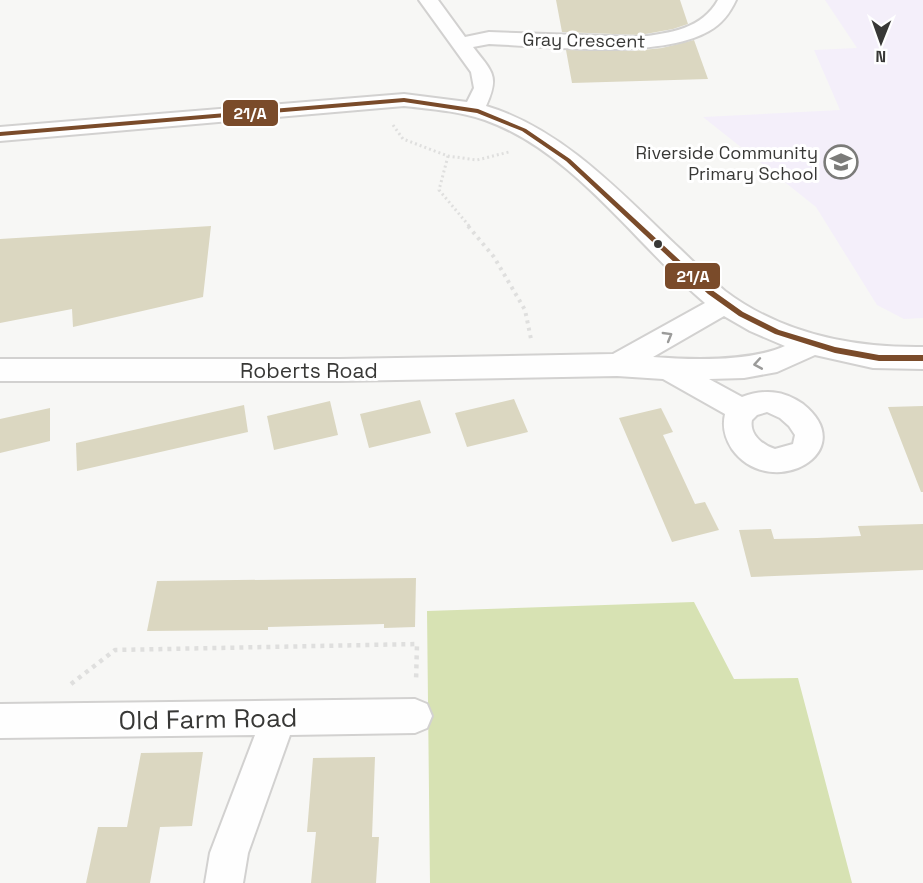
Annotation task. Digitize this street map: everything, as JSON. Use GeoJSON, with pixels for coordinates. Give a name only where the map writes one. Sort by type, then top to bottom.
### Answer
{"type":"FeatureCollection","features":[{"type":"Feature","properties":{"kind":"street"},"geometry":{"type":"LineString","coordinates":[[428,0],[481,72],[484,88],[474,111]]}},
{"type":"Feature","properties":{"kind":"street","name":"Gray Crescent"},"geometry":{"type":"LineString","coordinates":[[461,44],[489,38],[640,43],[664,40],[696,31],[718,17],[727,0]]}},
{"type":"Feature","properties":{"kind":"street"},"geometry":{"type":"LineString","coordinates":[[0,134],[404,100],[474,111],[502,119],[568,162],[724,304],[762,325],[812,345],[874,358],[923,358]]}},
{"type":"Feature","properties":{"kind":"street","name":"Roberts Road"},"geometry":{"type":"LineString","coordinates":[[617,365],[724,304]]}},
{"type":"Feature","properties":{"kind":"street","name":"Roberts Road"},"geometry":{"type":"LineString","coordinates":[[0,370],[340,370],[617,365],[668,369],[755,365],[777,361],[812,345]]}},
{"type":"Feature","properties":{"kind":"street","name":"Roberts Road"},"geometry":{"type":"LineString","coordinates":[[668,369],[742,410]]}},
{"type":"Feature","properties":{"kind":"street","name":"Old Farm Road"},"geometry":{"type":"LineString","coordinates":[[0,721],[415,716]]}},
{"type":"Feature","properties":{"kind":"street"},"geometry":{"type":"LineString","coordinates":[[224,883],[229,854],[279,718]]}},
{"type":"Feature","properties":{"kind":"path"},"geometry":{"type":"LineString","coordinates":[[386,102],[388,118],[403,139],[447,156],[477,160],[514,151],[537,140]]}},
{"type":"Feature","properties":{"kind":"path"},"geometry":{"type":"LineString","coordinates":[[447,156],[439,190],[494,257],[525,310],[536,367]]}},
{"type":"Feature","properties":{"kind":"path"},"geometry":{"type":"LineString","coordinates":[[69,686],[115,651],[417,644],[415,716]]}},
{"type":"Feature","properties":{"kind":"shaded area","name":"Riverside Community Primary School"},"geometry":{"type":"Polygon","coordinates":[[[825,0],[923,0],[923,318],[904,319],[877,305],[816,207],[703,117],[840,110],[814,50],[857,48],[825,0]]]}},
{"type":"Feature","properties":{"kind":"green space"},"geometry":{"type":"Polygon","coordinates":[[[694,602],[734,679],[798,678],[852,883],[430,883],[427,611],[694,602]]]}},
{"type":"Feature","properties":{"kind":"building"},"geometry":{"type":"Polygon","coordinates":[[[556,0],[680,0],[688,24],[640,35],[562,32],[556,0]]]}},
{"type":"Feature","properties":{"kind":"building"},"geometry":{"type":"Polygon","coordinates":[[[694,40],[708,79],[572,83],[566,50],[633,51],[662,48],[694,40]]]}},
{"type":"Feature","properties":{"kind":"building"},"geometry":{"type":"Polygon","coordinates":[[[211,226],[203,297],[73,327],[72,309],[0,323],[0,239],[211,226]]]}},
{"type":"Feature","properties":{"kind":"building"},"geometry":{"type":"Polygon","coordinates":[[[514,399],[528,432],[467,447],[455,413],[514,399]]]}},
{"type":"Feature","properties":{"kind":"building"},"geometry":{"type":"Polygon","coordinates":[[[420,400],[431,433],[369,448],[360,414],[420,400]]]}},
{"type":"Feature","properties":{"kind":"building"},"geometry":{"type":"Polygon","coordinates":[[[330,401],[338,435],[274,450],[267,416],[330,401]]]}},
{"type":"Feature","properties":{"kind":"building"},"geometry":{"type":"Polygon","coordinates":[[[244,405],[248,432],[77,471],[76,443],[244,405]]]}},
{"type":"Feature","properties":{"kind":"building"},"geometry":{"type":"Polygon","coordinates":[[[923,406],[923,492],[921,492],[888,407],[923,406]]]}},
{"type":"Feature","properties":{"kind":"building"},"geometry":{"type":"Polygon","coordinates":[[[50,408],[50,441],[0,453],[0,419],[50,408]]]}},
{"type":"Feature","properties":{"kind":"building"},"geometry":{"type":"Polygon","coordinates":[[[661,408],[673,432],[663,435],[695,504],[705,502],[719,530],[672,542],[619,418],[661,408]]]}},
{"type":"Feature","properties":{"kind":"building"},"geometry":{"type":"Polygon","coordinates":[[[923,524],[923,570],[751,577],[739,530],[771,529],[774,539],[817,538],[861,536],[858,526],[923,524]]]}},
{"type":"Feature","properties":{"kind":"building"},"geometry":{"type":"Polygon","coordinates":[[[416,578],[415,627],[384,628],[384,624],[268,627],[268,630],[147,631],[157,581],[416,578]]]}},
{"type":"Feature","properties":{"kind":"building"},"geometry":{"type":"Polygon","coordinates":[[[203,752],[192,826],[160,827],[150,883],[86,883],[98,827],[127,827],[141,753],[203,752]]]}},
{"type":"Feature","properties":{"kind":"building"},"geometry":{"type":"Polygon","coordinates":[[[375,757],[372,837],[379,837],[376,883],[311,883],[316,832],[307,832],[313,758],[375,757]]]}},
{"type":"Feature","properties":{"kind":"transit line","name":"21/A"},"geometry":{"type":"LineString","coordinates":[[0,134],[404,100],[478,111],[524,130],[568,160],[710,292],[741,314],[777,332],[835,350],[879,358],[923,358]]}},
{"type":"Feature","properties":{"kind":"place","name":"Riverside Community Primary School"},"geometry":{"type":"Point","coordinates":[841,162]}}]}
